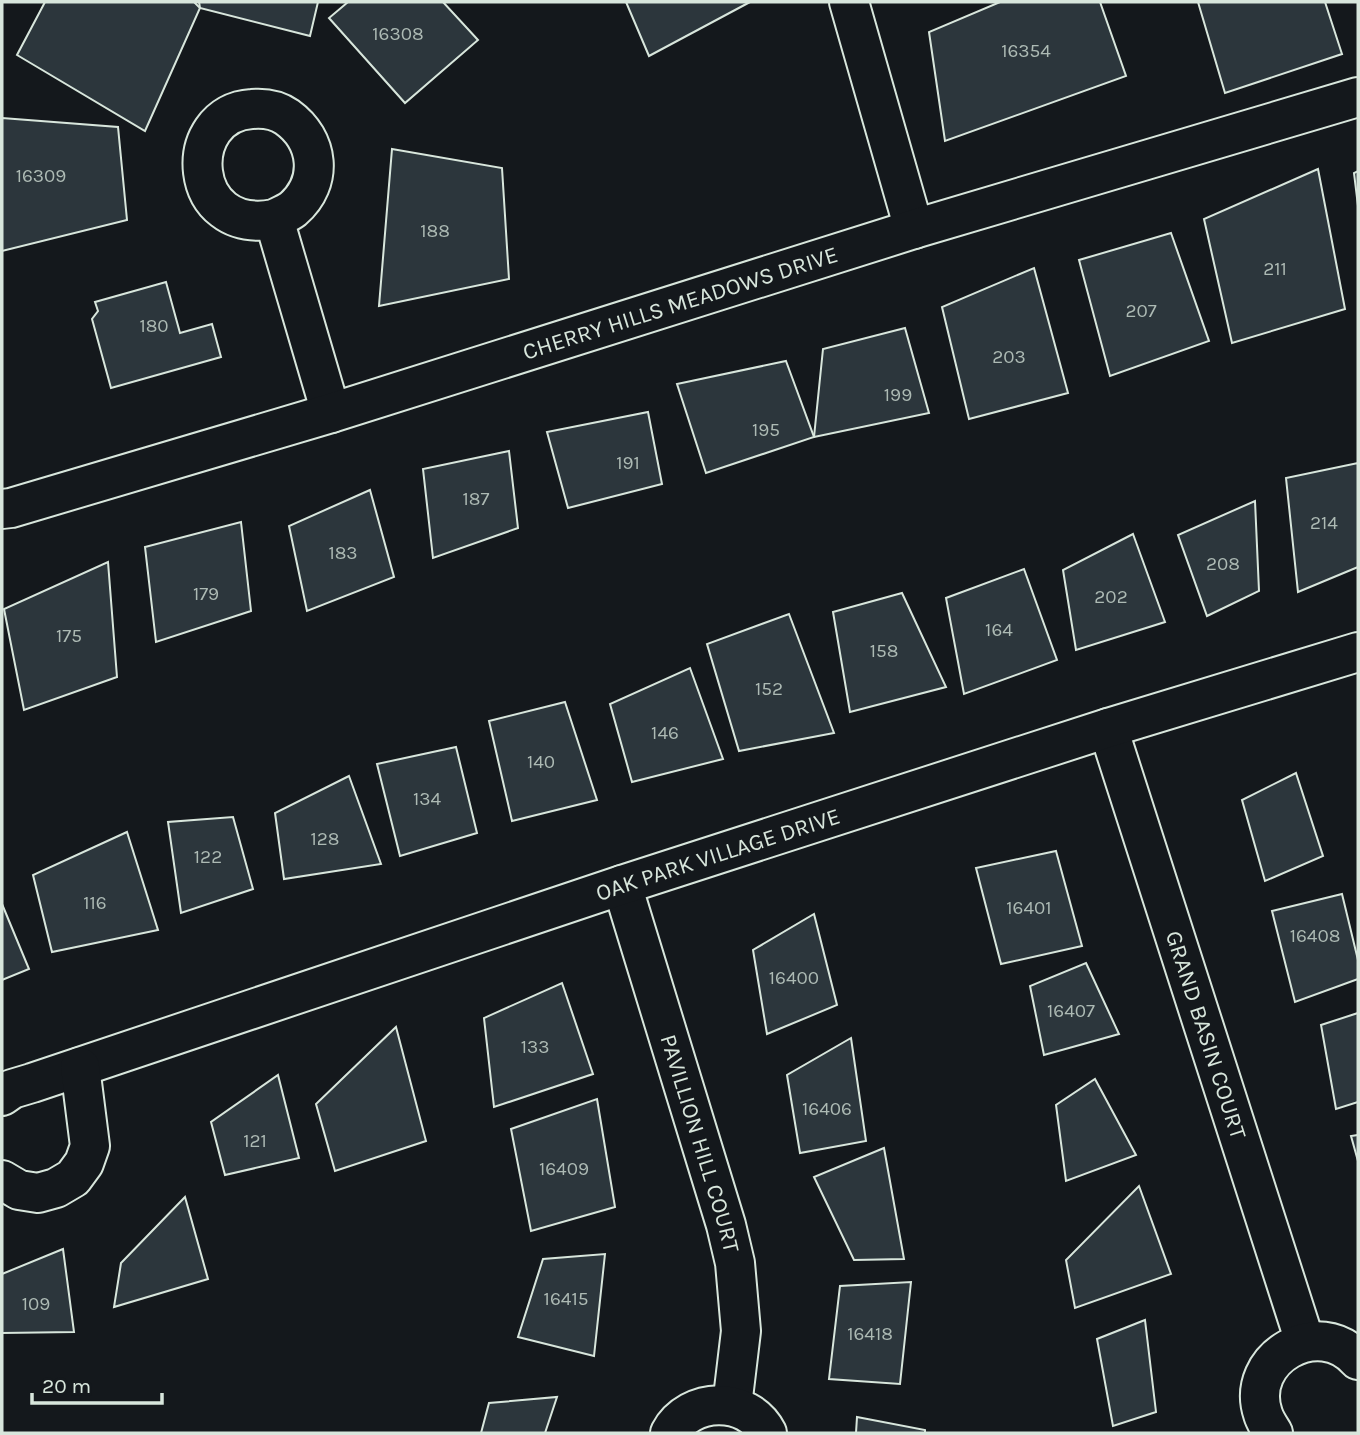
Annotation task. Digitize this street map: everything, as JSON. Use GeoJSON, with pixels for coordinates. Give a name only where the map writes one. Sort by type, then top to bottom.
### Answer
{"type":"FeatureCollection","features":[{"type":"Feature","properties":{"kind":"street"},"geometry":{"type":"LineString","coordinates":[[849,2],[914,229]]}},
{"type":"Feature","properties":{"kind":"street","name":"CHERRY HILLS MEADOWS DRIVE"},"geometry":{"type":"LineString","coordinates":[[2,509],[331,413],[914,229],[1358,97]]}},
{"type":"Feature","properties":{"kind":"street"},"geometry":{"type":"LineString","coordinates":[[274,219],[331,413]]}},
{"type":"Feature","properties":{"kind":"street","name":"OAK PARK VILLAGE DRIVE"},"geometry":{"type":"LineString","coordinates":[[2,1096],[12,1089],[622,885],[1108,728],[1358,652]]}},
{"type":"Feature","properties":{"kind":"street","name":"GRAND BASIN COURT"},"geometry":{"type":"LineString","coordinates":[[1108,728],[1306,1342]]}},
{"type":"Feature","properties":{"kind":"street","name":"PAVILLION HILL COURT"},"geometry":{"type":"LineString","coordinates":[[622,885],[722,1212],[735,1263],[741,1331],[732,1406]]}},
{"type":"Feature","properties":{"kind":"street"},"geometry":{"type":"LineString","coordinates":[[2,1180],[19,1190],[38,1193],[56,1188],[72,1178],[84,1163],[90,1146],[80,1067]]}},
{"type":"Feature","properties":{"kind":"street"},"geometry":{"type":"LineString","coordinates":[[1273,1433],[1263,1415],[1260,1400],[1263,1380],[1272,1362],[1287,1349],[1315,1340],[1335,1343],[1358,1360]]}},
{"type":"Feature","properties":{"kind":"street"},"geometry":{"type":"LineString","coordinates":[[670,1433],[685,1416],[713,1404],[732,1406],[750,1414],[767,1433]]}},
{"type":"Feature","properties":{"kind":"building"},"geometry":{"type":"Polygon","coordinates":[[[45,2],[194,2],[200,8],[145,131],[17,55],[45,2]]]}},
{"type":"Feature","properties":{"kind":"building"},"geometry":{"type":"Polygon","coordinates":[[[199,2],[318,2],[310,36],[200,8],[199,2]]]}},
{"type":"Feature","properties":{"kind":"building"},"geometry":{"type":"Polygon","coordinates":[[[348,2],[443,2],[478,40],[405,103],[329,18],[348,2]]]}},
{"type":"Feature","properties":{"kind":"building"},"geometry":{"type":"Polygon","coordinates":[[[626,2],[750,2],[649,56],[626,2]]]}},
{"type":"Feature","properties":{"kind":"building"},"geometry":{"type":"Polygon","coordinates":[[[1000,2],[1100,2],[1126,76],[945,141],[929,32],[1000,2]]]}},
{"type":"Feature","properties":{"kind":"building"},"geometry":{"type":"Polygon","coordinates":[[[1198,2],[1325,2],[1342,54],[1225,93],[1198,2]]]}},
{"type":"Feature","properties":{"kind":"building"},"geometry":{"type":"Polygon","coordinates":[[[2,118],[118,127],[127,220],[2,251],[2,118]]]}},
{"type":"Feature","properties":{"kind":"building"},"geometry":{"type":"Polygon","coordinates":[[[392,149],[502,168],[509,279],[379,306],[392,149]]]}},
{"type":"Feature","properties":{"kind":"building"},"geometry":{"type":"Polygon","coordinates":[[[1318,169],[1345,309],[1232,343],[1204,219],[1318,169]]]}},
{"type":"Feature","properties":{"kind":"building"},"geometry":{"type":"Polygon","coordinates":[[[1358,171],[1358,206],[1354,173],[1358,171]]]}},
{"type":"Feature","properties":{"kind":"building"},"geometry":{"type":"Polygon","coordinates":[[[1171,233],[1209,341],[1110,376],[1079,260],[1171,233]]]}},
{"type":"Feature","properties":{"kind":"building"},"geometry":{"type":"Polygon","coordinates":[[[1034,268],[1068,393],[969,419],[942,307],[1034,268]]]}},
{"type":"Feature","properties":{"kind":"building"},"geometry":{"type":"Polygon","coordinates":[[[166,282],[180,333],[212,324],[221,357],[111,388],[92,319],[98,311],[95,302],[166,282]]]}},
{"type":"Feature","properties":{"kind":"building"},"geometry":{"type":"Polygon","coordinates":[[[905,328],[929,413],[814,437],[823,349],[905,328]]]}},
{"type":"Feature","properties":{"kind":"building"},"geometry":{"type":"Polygon","coordinates":[[[786,361],[814,437],[706,473],[677,384],[786,361]]]}},
{"type":"Feature","properties":{"kind":"building"},"geometry":{"type":"Polygon","coordinates":[[[648,412],[662,484],[568,508],[547,432],[648,412]]]}},
{"type":"Feature","properties":{"kind":"building"},"geometry":{"type":"Polygon","coordinates":[[[509,451],[518,528],[433,558],[423,469],[509,451]]]}},
{"type":"Feature","properties":{"kind":"building"},"geometry":{"type":"Polygon","coordinates":[[[1358,463],[1358,567],[1298,592],[1286,478],[1358,463]]]}},
{"type":"Feature","properties":{"kind":"building"},"geometry":{"type":"Polygon","coordinates":[[[370,490],[394,577],[307,611],[289,526],[370,490]]]}},
{"type":"Feature","properties":{"kind":"building"},"geometry":{"type":"Polygon","coordinates":[[[1255,501],[1259,591],[1207,616],[1178,535],[1255,501]]]}},
{"type":"Feature","properties":{"kind":"building"},"geometry":{"type":"Polygon","coordinates":[[[241,522],[251,611],[156,642],[145,547],[241,522]]]}},
{"type":"Feature","properties":{"kind":"building"},"geometry":{"type":"Polygon","coordinates":[[[1133,534],[1165,622],[1076,650],[1063,570],[1133,534]]]}},
{"type":"Feature","properties":{"kind":"building"},"geometry":{"type":"Polygon","coordinates":[[[108,562],[117,677],[24,710],[4,609],[108,562]]]}},
{"type":"Feature","properties":{"kind":"building"},"geometry":{"type":"Polygon","coordinates":[[[1024,569],[1057,660],[964,694],[946,598],[1024,569]]]}},
{"type":"Feature","properties":{"kind":"building"},"geometry":{"type":"Polygon","coordinates":[[[902,593],[946,687],[850,712],[833,612],[902,593]]]}},
{"type":"Feature","properties":{"kind":"building"},"geometry":{"type":"Polygon","coordinates":[[[789,614],[834,733],[739,751],[707,644],[789,614]]]}},
{"type":"Feature","properties":{"kind":"building"},"geometry":{"type":"Polygon","coordinates":[[[690,668],[723,759],[632,782],[610,704],[690,668]]]}},
{"type":"Feature","properties":{"kind":"building"},"geometry":{"type":"Polygon","coordinates":[[[565,702],[597,800],[512,821],[489,721],[565,702]]]}},
{"type":"Feature","properties":{"kind":"building"},"geometry":{"type":"Polygon","coordinates":[[[456,747],[477,833],[400,856],[377,764],[456,747]]]}},
{"type":"Feature","properties":{"kind":"building"},"geometry":{"type":"Polygon","coordinates":[[[1296,773],[1323,856],[1265,881],[1242,800],[1296,773]]]}},
{"type":"Feature","properties":{"kind":"building"},"geometry":{"type":"Polygon","coordinates":[[[349,776],[381,864],[284,879],[275,813],[349,776]]]}},
{"type":"Feature","properties":{"kind":"building"},"geometry":{"type":"Polygon","coordinates":[[[233,817],[253,889],[181,913],[168,822],[233,817]]]}},
{"type":"Feature","properties":{"kind":"building"},"geometry":{"type":"Polygon","coordinates":[[[127,832],[158,930],[52,952],[33,875],[127,832]]]}},
{"type":"Feature","properties":{"kind":"building"},"geometry":{"type":"Polygon","coordinates":[[[1056,851],[1082,946],[1001,964],[976,868],[1056,851]]]}},
{"type":"Feature","properties":{"kind":"building"},"geometry":{"type":"Polygon","coordinates":[[[1342,894],[1358,960],[1358,979],[1295,1002],[1272,911],[1342,894]]]}},
{"type":"Feature","properties":{"kind":"building"},"geometry":{"type":"Polygon","coordinates":[[[2,904],[29,969],[2,980],[2,904]]]}},
{"type":"Feature","properties":{"kind":"building"},"geometry":{"type":"Polygon","coordinates":[[[814,914],[837,1005],[767,1034],[753,950],[814,914]]]}},
{"type":"Feature","properties":{"kind":"building"},"geometry":{"type":"Polygon","coordinates":[[[1086,963],[1119,1034],[1044,1055],[1030,986],[1086,963]]]}},
{"type":"Feature","properties":{"kind":"building"},"geometry":{"type":"Polygon","coordinates":[[[562,983],[593,1074],[494,1107],[484,1018],[562,983]]]}},
{"type":"Feature","properties":{"kind":"building"},"geometry":{"type":"Polygon","coordinates":[[[1358,1013],[1358,1102],[1336,1109],[1321,1025],[1358,1013]]]}},
{"type":"Feature","properties":{"kind":"building"},"geometry":{"type":"Polygon","coordinates":[[[396,1027],[426,1141],[335,1171],[316,1104],[396,1027]]]}},
{"type":"Feature","properties":{"kind":"building"},"geometry":{"type":"Polygon","coordinates":[[[851,1038],[866,1141],[800,1153],[787,1075],[851,1038]]]}},
{"type":"Feature","properties":{"kind":"building"},"geometry":{"type":"Polygon","coordinates":[[[278,1075],[299,1158],[225,1175],[211,1122],[278,1075]]]}},
{"type":"Feature","properties":{"kind":"building"},"geometry":{"type":"Polygon","coordinates":[[[1095,1079],[1136,1155],[1066,1181],[1056,1105],[1095,1079]]]}},
{"type":"Feature","properties":{"kind":"building"},"geometry":{"type":"Polygon","coordinates":[[[597,1099],[615,1207],[531,1231],[511,1129],[597,1099]]]}},
{"type":"Feature","properties":{"kind":"building"},"geometry":{"type":"Polygon","coordinates":[[[1358,1135],[1358,1161],[1351,1136],[1358,1135]]]}},
{"type":"Feature","properties":{"kind":"building"},"geometry":{"type":"Polygon","coordinates":[[[884,1148],[904,1259],[854,1260],[814,1177],[884,1148]]]}},
{"type":"Feature","properties":{"kind":"building"},"geometry":{"type":"Polygon","coordinates":[[[1139,1186],[1171,1274],[1075,1308],[1066,1260],[1139,1186]]]}},
{"type":"Feature","properties":{"kind":"building"},"geometry":{"type":"Polygon","coordinates":[[[185,1197],[208,1279],[114,1307],[121,1263],[185,1197]]]}},
{"type":"Feature","properties":{"kind":"building"},"geometry":{"type":"Polygon","coordinates":[[[63,1249],[74,1332],[2,1333],[2,1274],[63,1249]]]}},
{"type":"Feature","properties":{"kind":"building"},"geometry":{"type":"Polygon","coordinates":[[[605,1254],[594,1356],[518,1337],[543,1259],[605,1254]]]}},
{"type":"Feature","properties":{"kind":"building"},"geometry":{"type":"Polygon","coordinates":[[[911,1282],[900,1384],[829,1379],[840,1286],[911,1282]]]}},
{"type":"Feature","properties":{"kind":"building"},"geometry":{"type":"Polygon","coordinates":[[[1145,1320],[1156,1412],[1113,1426],[1097,1339],[1145,1320]]]}},
{"type":"Feature","properties":{"kind":"building"},"geometry":{"type":"Polygon","coordinates":[[[557,1397],[545,1433],[481,1433],[489,1403],[557,1397]]]}},
{"type":"Feature","properties":{"kind":"building"},"geometry":{"type":"Polygon","coordinates":[[[857,1417],[925,1430],[925,1433],[856,1433],[857,1417]]]}}]}
